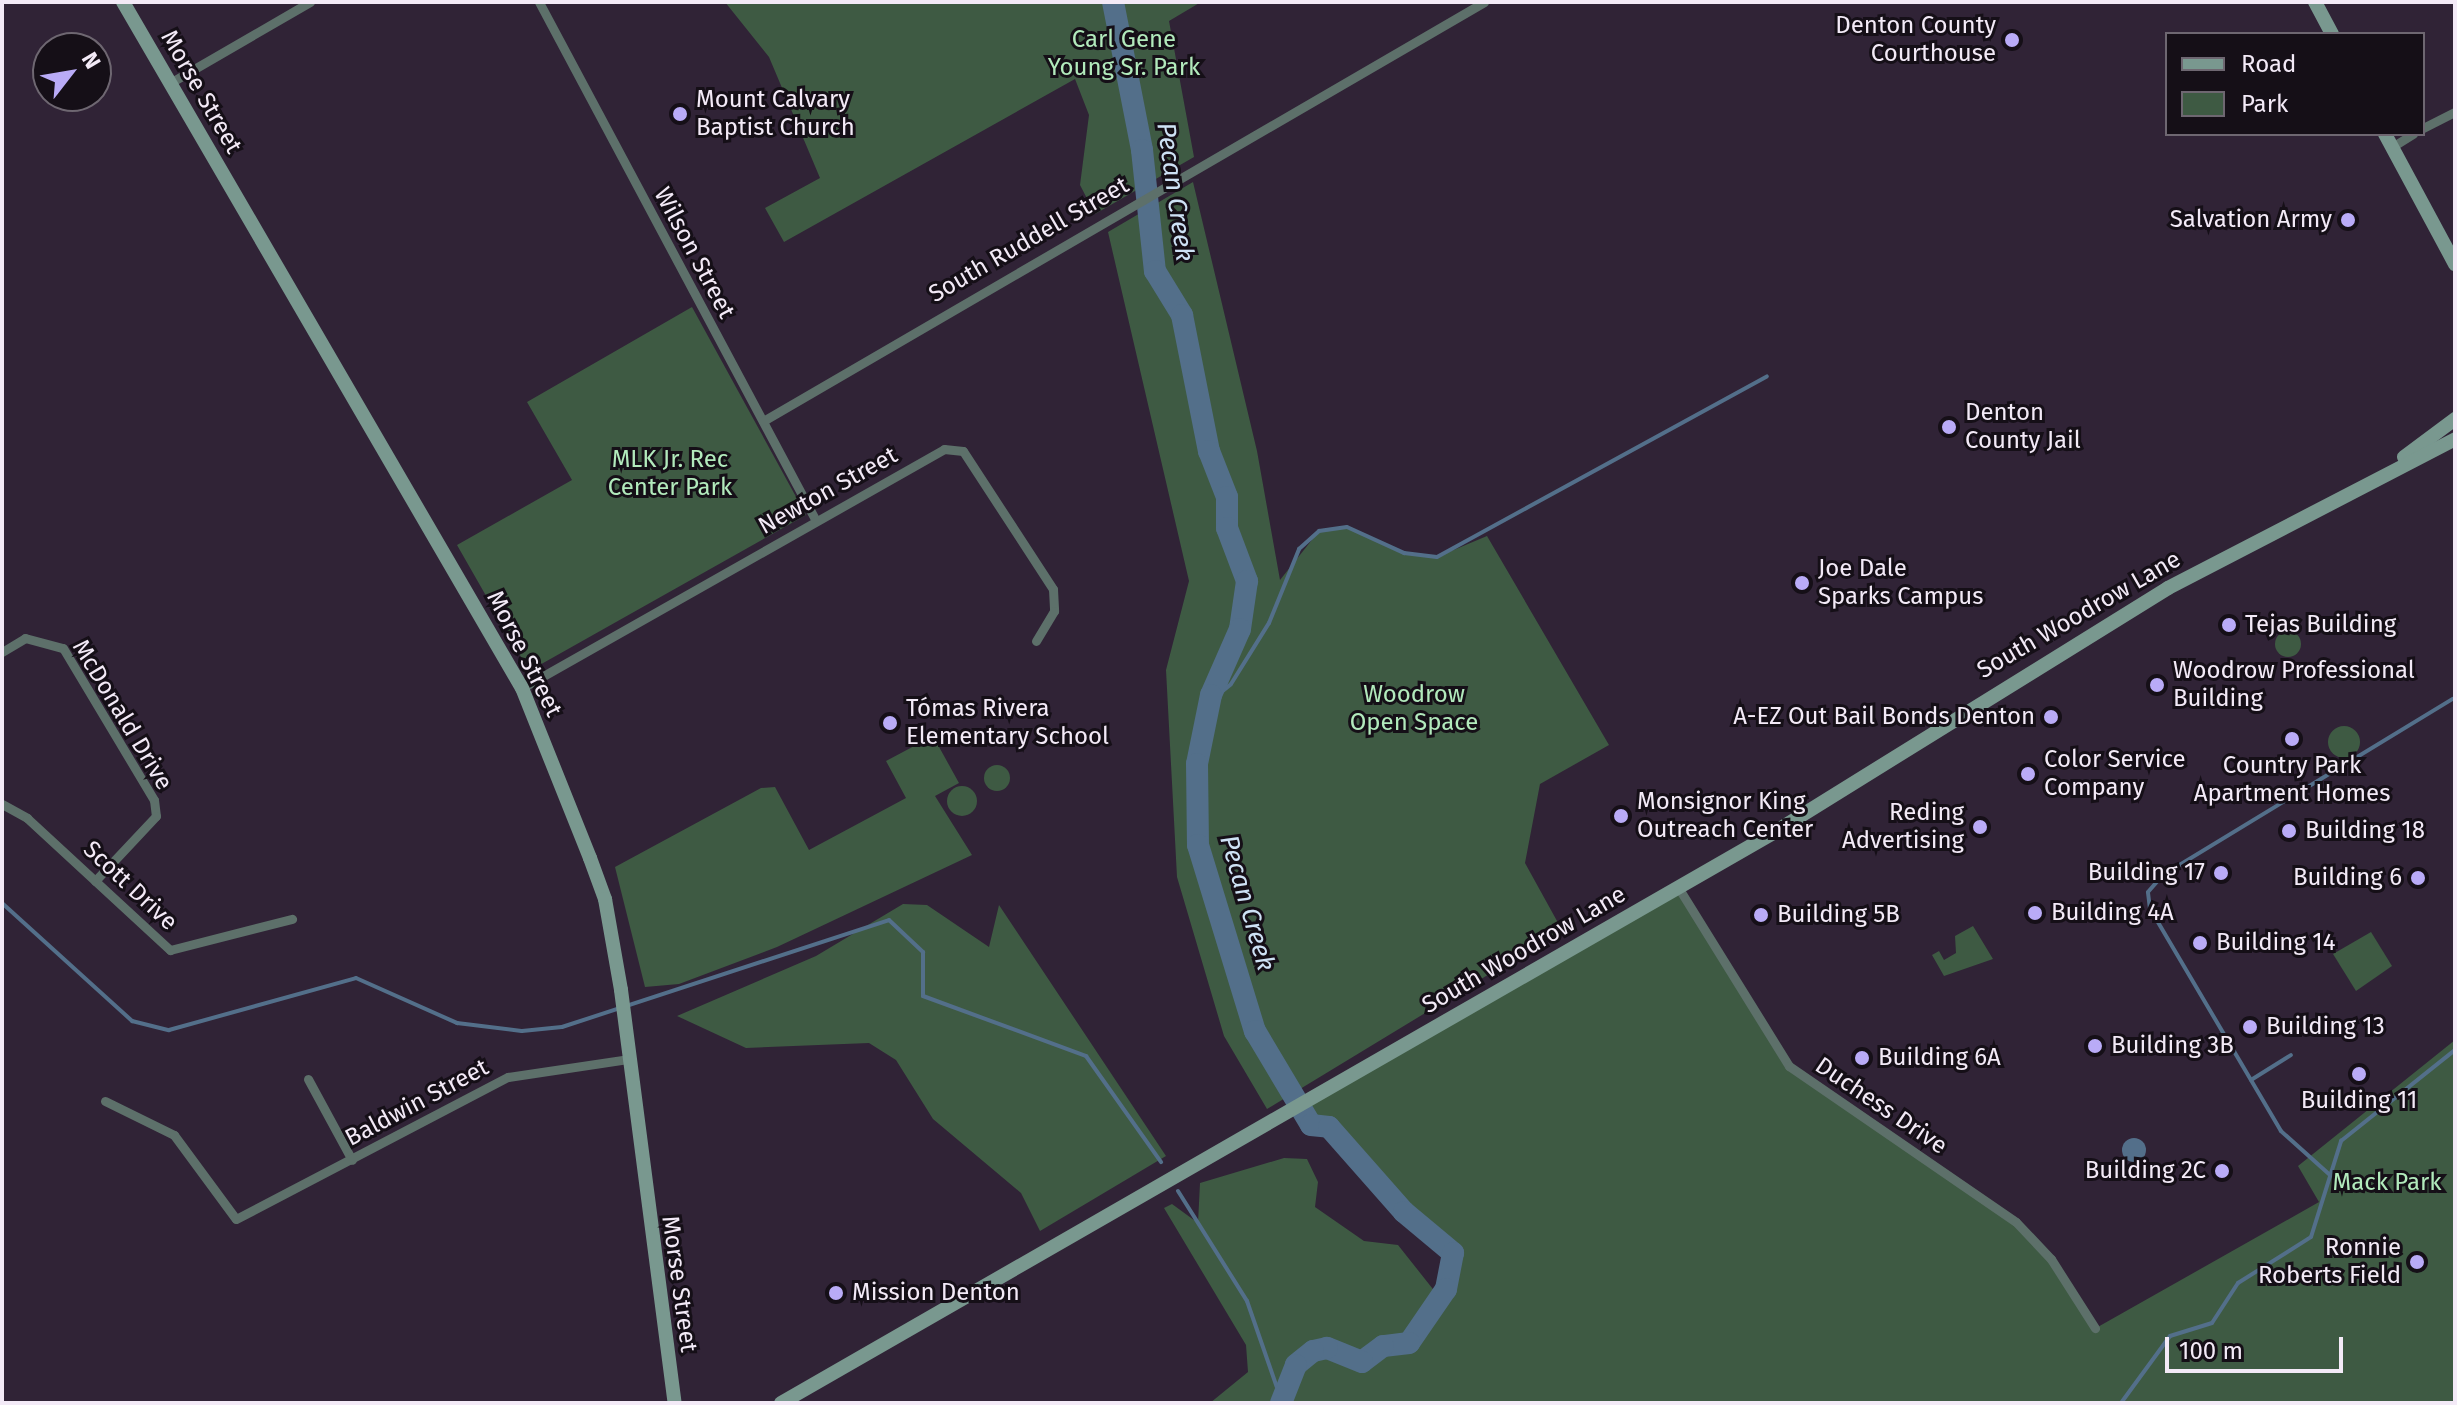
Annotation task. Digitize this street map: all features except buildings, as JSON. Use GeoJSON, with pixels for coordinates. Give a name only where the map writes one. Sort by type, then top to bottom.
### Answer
{"type":"FeatureCollection","features":[{"type":"Feature","properties":{"kind":"main road","name":"Morse Street"},"geometry":{"type":"LineString","coordinates":[[123,2],[522,688],[605,899],[621,990],[675,1403]]}},
{"type":"Feature","properties":{"kind":"main road"},"geometry":{"type":"LineString","coordinates":[[2315,2],[2331,32]]}},
{"type":"Feature","properties":{"kind":"main road"},"geometry":{"type":"LineString","coordinates":[[2388,140],[2455,264]]}},
{"type":"Feature","properties":{"kind":"main road"},"geometry":{"type":"LineString","coordinates":[[2389,467],[2455,419]]}},
{"type":"Feature","properties":{"kind":"main road"},"geometry":{"type":"LineString","coordinates":[[2389,467],[2455,439]]}},
{"type":"Feature","properties":{"kind":"main road","name":"South Woodrow Lane"},"geometry":{"type":"LineString","coordinates":[[781,1403],[1678,887],[2019,674],[2282,523],[2389,467]]}},
{"type":"Feature","properties":{"kind":"street"},"geometry":{"type":"LineString","coordinates":[[170,83],[310,2]]}},
{"type":"Feature","properties":{"kind":"street","name":"Wilson Street"},"geometry":{"type":"LineString","coordinates":[[539,2],[816,521]]}},
{"type":"Feature","properties":{"kind":"street","name":"South Ruddell Street"},"geometry":{"type":"LineString","coordinates":[[763,421],[1484,2]]}},
{"type":"Feature","properties":{"kind":"street"},"geometry":{"type":"LineString","coordinates":[[2425,127],[2455,112]]}},
{"type":"Feature","properties":{"kind":"street","name":"Newton Street"},"geometry":{"type":"LineString","coordinates":[[522,688],[944,449],[963,451],[1053,589],[1054,611],[1036,641]]}},
{"type":"Feature","properties":{"kind":"street","name":"McDonald Drive"},"geometry":{"type":"LineString","coordinates":[[2,652],[25,638],[54,642],[154,800],[156,816],[95,881]]}},
{"type":"Feature","properties":{"kind":"street","name":"Scott Drive"},"geometry":{"type":"LineString","coordinates":[[2,804],[95,881],[170,950],[292,919]]}},
{"type":"Feature","properties":{"kind":"street","name":"Duchess Drive"},"geometry":{"type":"LineString","coordinates":[[1678,887],[1789,1066],[2016,1222],[2051,1259],[2095,1328]]}},
{"type":"Feature","properties":{"kind":"street","name":"Baldwin Street"},"geometry":{"type":"LineString","coordinates":[[105,1101],[174,1135],[236,1219],[508,1077],[628,1059]]}},
{"type":"Feature","properties":{"kind":"street"},"geometry":{"type":"LineString","coordinates":[[308,1079],[352,1160]]}},
{"type":"Feature","properties":{"kind":"green space","name":"Carl Gene Young Sr. Park"},"geometry":{"type":"Polygon","coordinates":[[[725,2],[1201,2],[1169,21],[1194,157],[1095,214],[1080,185],[1089,115],[1075,79],[784,242],[765,208],[820,178],[769,57],[725,2]]]}},
{"type":"Feature","properties":{"kind":"green space","name":"Woodrow Open Space"},"geometry":{"type":"Polygon","coordinates":[[[1193,182],[1257,451],[1280,580],[1319,531],[1347,527],[1404,553],[1437,557],[1487,536],[1609,745],[1540,784],[1525,863],[1562,930],[1267,1109],[1224,1036],[1177,877],[1166,670],[1189,581],[1108,232],[1193,182]]]}},
{"type":"Feature","properties":{"kind":"green space","name":"MLK Jr. Rec Center Park"},"geometry":{"type":"Polygon","coordinates":[[[692,307],[806,515],[529,671],[457,545],[572,480],[527,402],[692,307]]]}},
{"type":"Feature","properties":{"kind":"green space"},"geometry":{"type":"Polygon","coordinates":[[[2288,631],[2297,635],[2301,644],[2297,653],[2288,657],[2279,653],[2275,644],[2279,635],[2288,631]]]}},
{"type":"Feature","properties":{"kind":"green space"},"geometry":{"type":"Polygon","coordinates":[[[2344,726],[2355,731],[2360,742],[2355,753],[2344,758],[2333,753],[2328,742],[2333,731],[2344,726]]]}},
{"type":"Feature","properties":{"kind":"green space"},"geometry":{"type":"Polygon","coordinates":[[[933,736],[959,783],[935,796],[972,855],[777,947],[679,984],[645,987],[615,867],[761,788],[775,787],[809,850],[906,798],[886,761],[933,736]]]}},
{"type":"Feature","properties":{"kind":"green space"},"geometry":{"type":"Polygon","coordinates":[[[997,765],[1006,769],[1010,778],[1006,787],[997,791],[988,787],[984,778],[988,769],[997,765]]]}},
{"type":"Feature","properties":{"kind":"green space"},"geometry":{"type":"Polygon","coordinates":[[[962,786],[973,790],[977,801],[973,812],[962,816],[951,812],[947,801],[951,790],[962,786]]]}},
{"type":"Feature","properties":{"kind":"green space","name":"Mack Park"},"geometry":{"type":"Polygon","coordinates":[[[1678,887],[1789,1066],[2035,1239],[2096,1328],[2319,1202],[2298,1166],[2455,1040],[2455,1403],[1210,1403],[1248,1372],[1246,1345],[1164,1208],[1172,1204],[1198,1223],[1200,1183],[1284,1158],[1307,1159],[1318,1182],[1315,1207],[1364,1241],[1398,1245],[1440,1298],[1454,1265],[1447,1243],[1404,1212],[1329,1127],[1311,1125],[1300,1107],[1678,887]]]}},
{"type":"Feature","properties":{"kind":"green space"},"geometry":{"type":"Polygon","coordinates":[[[903,904],[927,905],[989,947],[999,905],[1166,1156],[1040,1231],[1021,1193],[933,1119],[896,1060],[869,1043],[746,1048],[677,1016],[816,956],[903,904]]]}},
{"type":"Feature","properties":{"kind":"green space"},"geometry":{"type":"Polygon","coordinates":[[[1973,926],[1993,959],[1944,976],[1932,955],[1939,951],[1944,960],[1956,953],[1955,936],[1973,926]]]}},
{"type":"Feature","properties":{"kind":"green space"},"geometry":{"type":"Polygon","coordinates":[[[2371,932],[2392,966],[2356,991],[2333,954],[2371,932]]]}},
{"type":"Feature","properties":{"kind":"water"},"geometry":{"type":"Polygon","coordinates":[[[2129,1138],[2139,1138],[2146,1145],[2146,1155],[2139,1162],[2129,1162],[2122,1155],[2122,1145],[2129,1138]]]}},
{"type":"Feature","properties":{"kind":"waterway","name":"Pecan Creek"},"geometry":{"type":"LineString","coordinates":[[1113,2],[1142,150],[1155,271],[1182,315],[1209,451],[1227,497],[1227,528],[1247,581],[1240,629],[1211,695],[1197,764],[1198,845],[1255,1031],[1311,1125],[1329,1127],[1404,1212],[1453,1253],[1446,1289],[1409,1343],[1383,1346],[1362,1362],[1327,1348],[1313,1351],[1296,1365],[1281,1403]]}},
{"type":"Feature","properties":{"kind":"waterway"},"geometry":{"type":"LineString","coordinates":[[1209,702],[1231,684],[1269,623],[1299,549],[1319,531],[1347,527],[1404,553],[1437,557],[1767,376]]}},
{"type":"Feature","properties":{"kind":"waterway"},"geometry":{"type":"LineString","coordinates":[[2330,1175],[2281,1131],[2150,909],[2148,892],[2163,875],[2453,699]]}},
{"type":"Feature","properties":{"kind":"waterway"},"geometry":{"type":"LineString","coordinates":[[2,903],[132,1021],[169,1030],[356,978],[457,1023],[522,1031],[562,1027],[889,920],[923,952],[923,996],[1086,1056],[1161,1162]]}},
{"type":"Feature","properties":{"kind":"waterway"},"geometry":{"type":"LineString","coordinates":[[2121,1403],[2170,1336],[2212,1323],[2238,1283],[2311,1237],[2341,1141],[2455,1050]]}},
{"type":"Feature","properties":{"kind":"waterway"},"geometry":{"type":"LineString","coordinates":[[2251,1080],[2291,1055]]}},
{"type":"Feature","properties":{"kind":"waterway"},"geometry":{"type":"LineString","coordinates":[[1178,1191],[1247,1301],[1282,1402]]}},
{"type":"Feature","properties":{"kind":"place","name":"Denton County Courthouse"},"geometry":{"type":"Point","coordinates":[2012,40]}},
{"type":"Feature","properties":{"kind":"place","name":"Mount Calvary Baptist Church"},"geometry":{"type":"Point","coordinates":[680,114]}},
{"type":"Feature","properties":{"kind":"place","name":"Salvation Army"},"geometry":{"type":"Point","coordinates":[2348,220]}},
{"type":"Feature","properties":{"kind":"place","name":"Denton County Jail"},"geometry":{"type":"Point","coordinates":[1949,427]}},
{"type":"Feature","properties":{"kind":"place","name":"Joe Dale Sparks Campus"},"geometry":{"type":"Point","coordinates":[1802,583]}},
{"type":"Feature","properties":{"kind":"place","name":"Tejas Building"},"geometry":{"type":"Point","coordinates":[2229,625]}},
{"type":"Feature","properties":{"kind":"place","name":"Woodrow Professional Building"},"geometry":{"type":"Point","coordinates":[2157,685]}},
{"type":"Feature","properties":{"kind":"place","name":"A-EZ Out Bail Bonds Denton"},"geometry":{"type":"Point","coordinates":[2051,717]}},
{"type":"Feature","properties":{"kind":"place","name":"Tómas Rivera Elementary School"},"geometry":{"type":"Point","coordinates":[890,723]}},
{"type":"Feature","properties":{"kind":"place","name":"Country Park Apartment Homes"},"geometry":{"type":"Point","coordinates":[2292,739]}},
{"type":"Feature","properties":{"kind":"place","name":"Color Service Company"},"geometry":{"type":"Point","coordinates":[2028,774]}},
{"type":"Feature","properties":{"kind":"place","name":"Monsignor King Outreach Center"},"geometry":{"type":"Point","coordinates":[1621,816]}},
{"type":"Feature","properties":{"kind":"place","name":"Reding Advertising"},"geometry":{"type":"Point","coordinates":[1980,827]}},
{"type":"Feature","properties":{"kind":"place","name":"Building 18"},"geometry":{"type":"Point","coordinates":[2289,831]}},
{"type":"Feature","properties":{"kind":"place","name":"Building 17"},"geometry":{"type":"Point","coordinates":[2221,873]}},
{"type":"Feature","properties":{"kind":"place","name":"Building 6"},"geometry":{"type":"Point","coordinates":[2418,878]}},
{"type":"Feature","properties":{"kind":"place","name":"Building 4A"},"geometry":{"type":"Point","coordinates":[2035,913]}},
{"type":"Feature","properties":{"kind":"place","name":"Building 5B"},"geometry":{"type":"Point","coordinates":[1761,915]}},
{"type":"Feature","properties":{"kind":"place","name":"Building 14"},"geometry":{"type":"Point","coordinates":[2200,943]}},
{"type":"Feature","properties":{"kind":"place","name":"Building 13"},"geometry":{"type":"Point","coordinates":[2250,1027]}},
{"type":"Feature","properties":{"kind":"place","name":"Building 3B"},"geometry":{"type":"Point","coordinates":[2095,1046]}},
{"type":"Feature","properties":{"kind":"place","name":"Building 6A"},"geometry":{"type":"Point","coordinates":[1862,1058]}},
{"type":"Feature","properties":{"kind":"place","name":"Building 11"},"geometry":{"type":"Point","coordinates":[2359,1074]}},
{"type":"Feature","properties":{"kind":"place","name":"Building 2C"},"geometry":{"type":"Point","coordinates":[2222,1171]}},
{"type":"Feature","properties":{"kind":"place","name":"Ronnie Roberts Field"},"geometry":{"type":"Point","coordinates":[2417,1262]}},
{"type":"Feature","properties":{"kind":"place","name":"Mission Denton"},"geometry":{"type":"Point","coordinates":[836,1293]}}]}
